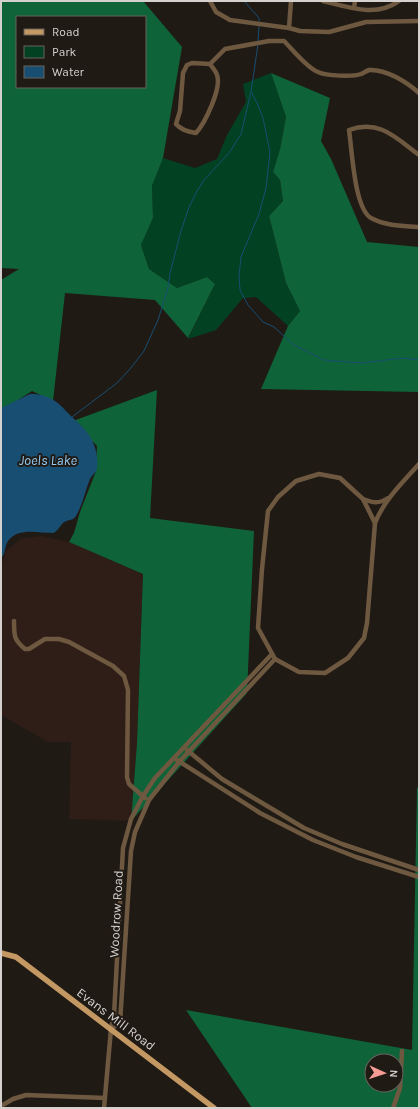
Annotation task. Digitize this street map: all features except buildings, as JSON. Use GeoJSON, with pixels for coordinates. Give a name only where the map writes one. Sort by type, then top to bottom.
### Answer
{"type":"FeatureCollection","features":[{"type":"Feature","properties":{"kind":"main road","name":"Evans Mill Road"},"geometry":{"type":"LineString","coordinates":[[1,953],[16,957],[214,1108]]}},
{"type":"Feature","properties":{"kind":"street"},"geometry":{"type":"LineString","coordinates":[[210,1],[216,12],[230,20],[289,28],[300,31],[328,32],[366,22],[419,21]]}},
{"type":"Feature","properties":{"kind":"street"},"geometry":{"type":"LineString","coordinates":[[289,28],[292,1]]}},
{"type":"Feature","properties":{"kind":"street"},"geometry":{"type":"LineString","coordinates":[[323,1],[365,11],[384,9],[399,1]]}},
{"type":"Feature","properties":{"kind":"street"},"geometry":{"type":"LineString","coordinates":[[354,8],[355,1]]}},
{"type":"Feature","properties":{"kind":"street"},"geometry":{"type":"LineString","coordinates":[[210,64],[218,76],[216,97],[201,127],[196,133],[188,131],[176,124],[180,111],[183,72],[187,65],[192,63],[210,64],[225,49],[250,44],[269,41],[284,41],[309,66],[318,72],[352,75],[362,74],[367,70],[377,71],[402,80],[419,93]]}},
{"type":"Feature","properties":{"kind":"street"},"geometry":{"type":"LineString","coordinates":[[419,155],[388,132],[380,128],[359,126],[349,130],[360,203],[369,217],[393,226],[419,227]]}},
{"type":"Feature","properties":{"kind":"street"},"geometry":{"type":"LineString","coordinates":[[391,496],[382,501],[373,503],[363,499],[340,478],[319,474],[296,481],[278,496],[268,511],[258,628],[275,660],[299,672],[325,673],[348,658],[364,638],[375,523],[378,515],[391,496],[419,464]]}},
{"type":"Feature","properties":{"kind":"street"},"geometry":{"type":"LineString","coordinates":[[363,499],[375,523]]}},
{"type":"Feature","properties":{"kind":"street"},"geometry":{"type":"LineString","coordinates":[[14,621],[14,632],[17,643],[25,650],[45,639],[59,639],[69,642],[113,666],[124,676],[128,690],[127,777],[129,784],[149,800]]}},
{"type":"Feature","properties":{"kind":"street","name":"Woodrow Road"},"geometry":{"type":"LineString","coordinates":[[104,1108],[111,1029],[114,1015],[123,848],[131,819],[143,796],[155,778],[272,654]]}},
{"type":"Feature","properties":{"kind":"street","name":"Woodrow Road"},"geometry":{"type":"LineString","coordinates":[[111,1029],[120,1023],[131,851],[135,832],[149,800],[179,762],[275,660]]}},
{"type":"Feature","properties":{"kind":"street"},"geometry":{"type":"LineString","coordinates":[[184,747],[222,779],[304,828],[342,844],[419,870]]}},
{"type":"Feature","properties":{"kind":"street"},"geometry":{"type":"LineString","coordinates":[[174,757],[179,762],[260,813],[313,840],[356,857],[419,877]]}},
{"type":"Feature","properties":{"kind":"street"},"geometry":{"type":"LineString","coordinates":[[393,1108],[400,1088],[402,1051]]}},
{"type":"Feature","properties":{"kind":"street"},"geometry":{"type":"LineString","coordinates":[[1,1106],[26,1095],[105,1098]]}},
{"type":"Feature","properties":{"kind":"shaded area"},"geometry":{"type":"Polygon","coordinates":[[[41,536],[69,542],[143,574],[137,743],[131,821],[69,819],[71,742],[48,742],[1,715],[1,570],[5,552],[20,539],[41,536]]]}},
{"type":"Feature","properties":{"kind":"green space"},"geometry":{"type":"Polygon","coordinates":[[[1,1],[143,1],[182,47],[163,158],[152,186],[153,218],[141,245],[149,269],[177,288],[207,277],[215,284],[188,338],[155,300],[65,293],[53,401],[32,391],[1,411],[1,280],[19,269],[1,268],[1,1]]]}},
{"type":"Feature","properties":{"kind":"green space"},"geometry":{"type":"Polygon","coordinates":[[[271,73],[286,117],[280,149],[273,172],[280,180],[283,201],[269,216],[286,283],[300,311],[288,326],[256,297],[243,298],[216,330],[188,339],[215,284],[207,277],[177,288],[149,269],[141,245],[153,218],[152,186],[163,158],[195,168],[217,159],[227,135],[246,102],[243,84],[271,73]]]}},
{"type":"Feature","properties":{"kind":"green space"},"geometry":{"type":"Polygon","coordinates":[[[271,73],[330,98],[321,141],[331,159],[367,242],[419,247],[419,392],[261,389],[288,326],[300,311],[286,283],[269,216],[283,201],[280,180],[273,172],[280,149],[286,117],[271,73]]]}},
{"type":"Feature","properties":{"kind":"green space"},"geometry":{"type":"Polygon","coordinates":[[[157,390],[150,518],[254,531],[247,693],[131,821],[137,743],[143,574],[69,542],[74,533],[80,512],[96,471],[97,446],[73,421],[157,390]]]}},
{"type":"Feature","properties":{"kind":"green space"},"geometry":{"type":"Polygon","coordinates":[[[419,787],[419,1108],[252,1108],[186,1010],[412,1050],[417,788],[419,787]]]}},
{"type":"Feature","properties":{"kind":"water","name":"Joels Lake"},"geometry":{"type":"Polygon","coordinates":[[[30,394],[42,395],[52,399],[61,405],[83,428],[90,436],[95,448],[97,469],[90,479],[75,518],[63,523],[53,533],[23,532],[17,534],[8,541],[4,554],[1,558],[1,408],[30,394]]]}},
{"type":"Feature","properties":{"kind":"waterway"},"geometry":{"type":"LineString","coordinates":[[244,1],[259,18],[259,21]]}},
{"type":"Feature","properties":{"kind":"waterway"},"geometry":{"type":"LineString","coordinates":[[258,41],[259,26]]}},
{"type":"Feature","properties":{"kind":"waterway"},"geometry":{"type":"LineString","coordinates":[[72,417],[117,383],[144,351],[158,320],[168,288],[170,273],[181,231],[189,207],[204,180],[229,153],[241,134],[251,92],[258,44]]}},
{"type":"Feature","properties":{"kind":"waterway"},"geometry":{"type":"LineString","coordinates":[[252,93],[263,118],[270,152],[266,188],[259,214],[241,257],[239,276],[240,290],[248,305],[263,322],[274,327],[294,345],[324,360],[361,363],[403,358],[419,360]]}}]}
